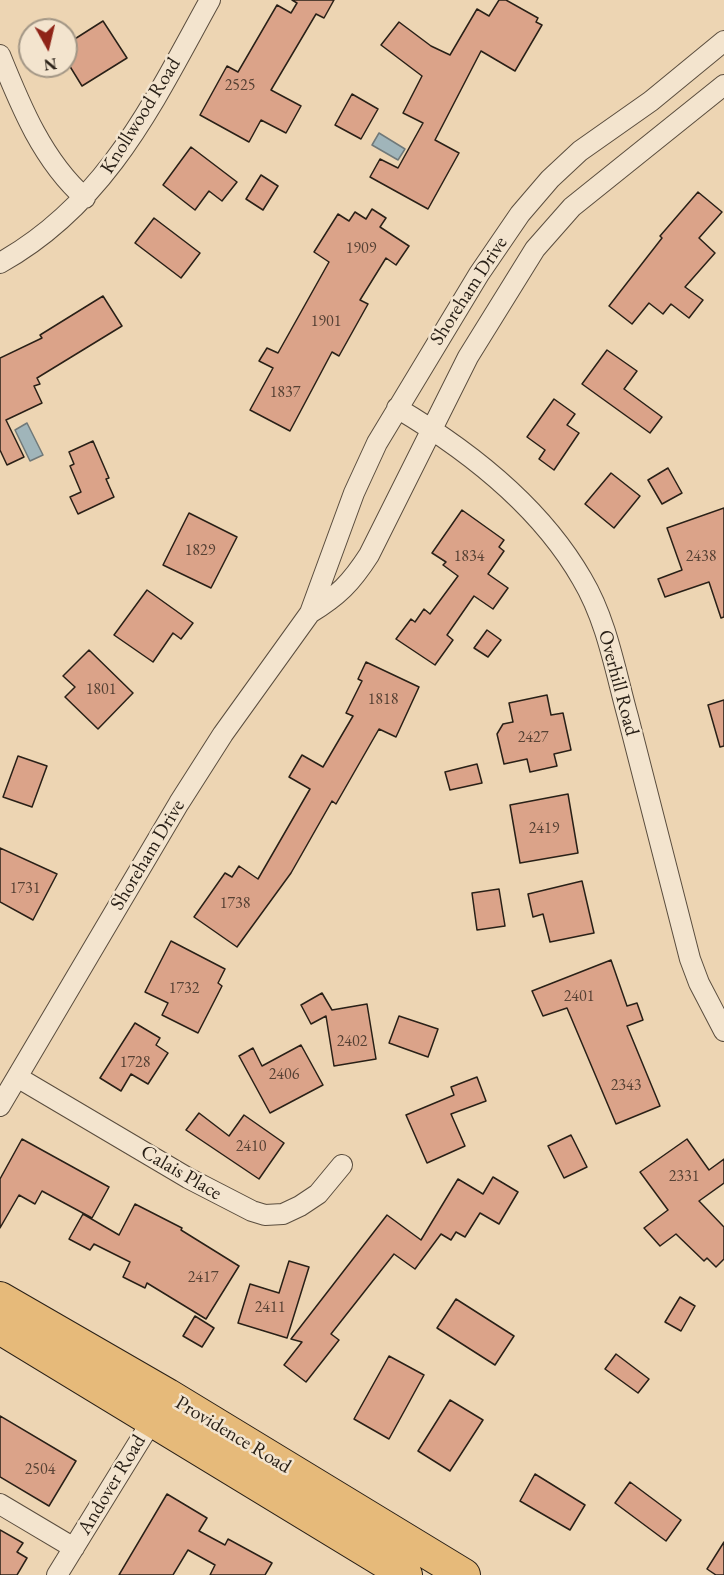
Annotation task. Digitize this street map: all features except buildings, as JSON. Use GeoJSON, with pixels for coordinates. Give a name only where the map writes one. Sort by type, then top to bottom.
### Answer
{"type":"FeatureCollection","features":[{"type":"Feature","properties":{"kind":"main road","name":"Providence Road"},"geometry":{"type":"LineString","coordinates":[[0,1298],[406,1575]]}},
{"type":"Feature","properties":{"kind":"main road","name":"Providence Road"},"geometry":{"type":"LineString","coordinates":[[0,1328],[160,1407],[464,1575]]}},
{"type":"Feature","properties":{"kind":"street","name":"Knollwood Road"},"geometry":{"type":"LineString","coordinates":[[0,263],[46,234],[85,198],[128,145],[210,0]]}},
{"type":"Feature","properties":{"kind":"street","name":"Shoreham Drive"},"geometry":{"type":"LineString","coordinates":[[0,1106],[179,803],[223,734],[310,613],[358,485],[397,408],[479,274],[520,214],[550,179],[580,151],[651,101],[724,42]]}},
{"type":"Feature","properties":{"kind":"street"},"geometry":{"type":"LineString","coordinates":[[0,56],[16,94],[50,160],[64,180],[85,198]]}},
{"type":"Feature","properties":{"kind":"street","name":"Shoreham Drive"},"geometry":{"type":"LineString","coordinates":[[310,613],[333,600],[350,584],[369,555],[489,321],[552,229],[572,207],[724,85]]}},
{"type":"Feature","properties":{"kind":"street","name":"Overhill Road"},"geometry":{"type":"LineString","coordinates":[[397,408],[433,429],[527,506],[568,558],[592,599],[606,635],[690,958],[699,983],[724,1031]]}},
{"type":"Feature","properties":{"kind":"street","name":"Calais Place"},"geometry":{"type":"LineString","coordinates":[[17,1077],[188,1178],[252,1211],[265,1215],[283,1214],[300,1206],[318,1194],[342,1165]]}},
{"type":"Feature","properties":{"kind":"street","name":"Andover Road"},"geometry":{"type":"LineString","coordinates":[[57,1575],[160,1407]]}},
{"type":"Feature","properties":{"kind":"street"},"geometry":{"type":"LineString","coordinates":[[0,1504],[74,1548]]}},
{"type":"Feature","properties":{"kind":"shaded area"},"geometry":{"type":"Polygon","coordinates":[[[379,133],[405,149],[398,160],[372,145],[379,133]]]}},
{"type":"Feature","properties":{"kind":"shaded area"},"geometry":{"type":"Polygon","coordinates":[[[27,423],[43,455],[30,461],[15,430],[27,423]]]}}]}
